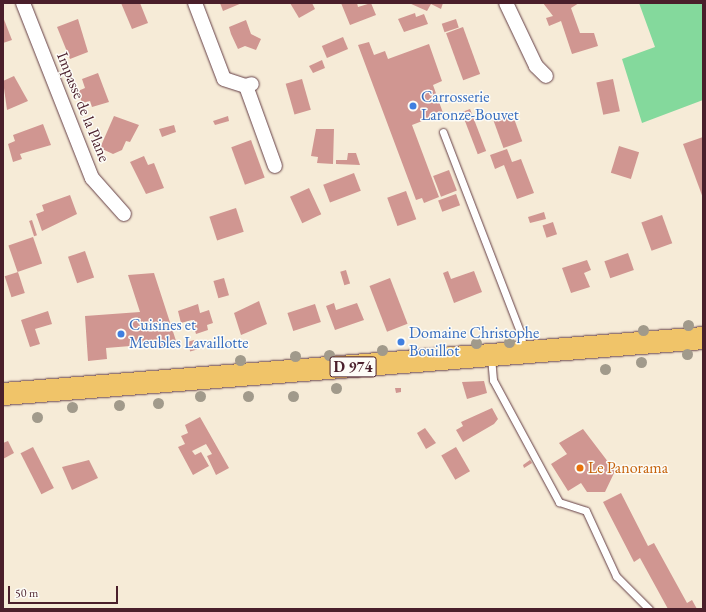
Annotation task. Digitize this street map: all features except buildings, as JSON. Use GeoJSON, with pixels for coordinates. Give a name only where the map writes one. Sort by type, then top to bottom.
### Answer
{"type":"FeatureCollection","features":[{"type":"Feature","properties":{"kind":"main road","name":"D 974"},"geometry":{"type":"LineString","coordinates":[[3,394],[703,338]]}},
{"type":"Feature","properties":{"kind":"street","name":"Impasse de la Plane"},"geometry":{"type":"LineString","coordinates":[[23,3],[92,178],[124,214]]}},
{"type":"Feature","properties":{"kind":"street"},"geometry":{"type":"LineString","coordinates":[[196,3],[224,80],[249,85],[276,166]]}},
{"type":"Feature","properties":{"kind":"street"},"geometry":{"type":"LineString","coordinates":[[506,3],[536,66],[546,76]]}},
{"type":"Feature","properties":{"kind":"lane"},"geometry":{"type":"LineString","coordinates":[[443,132],[521,334],[524,352]]}},
{"type":"Feature","properties":{"kind":"lane"},"geometry":{"type":"LineString","coordinates":[[491,355],[492,380],[559,502],[586,511],[616,576],[650,609]]}},
{"type":"Feature","properties":{"kind":"green space"},"geometry":{"type":"Polygon","coordinates":[[[639,3],[703,3],[703,100],[642,123],[622,59],[655,47],[639,3]]]}},
{"type":"Feature","properties":{"kind":"place","name":"Carrosserie Laronze-Bouvet"},"geometry":{"type":"Point","coordinates":[413,106]}},
{"type":"Feature","properties":{"kind":"place","name":"Cuisines et Meubles Lavaillotte"},"geometry":{"type":"Point","coordinates":[121,334]}},
{"type":"Feature","properties":{"kind":"place","name":"Domaine Christophe Bouillot"},"geometry":{"type":"Point","coordinates":[401,342]}},
{"type":"Feature","properties":{"kind":"place","name":"Le Panorama"},"geometry":{"type":"Point","coordinates":[580,468]}}]}
